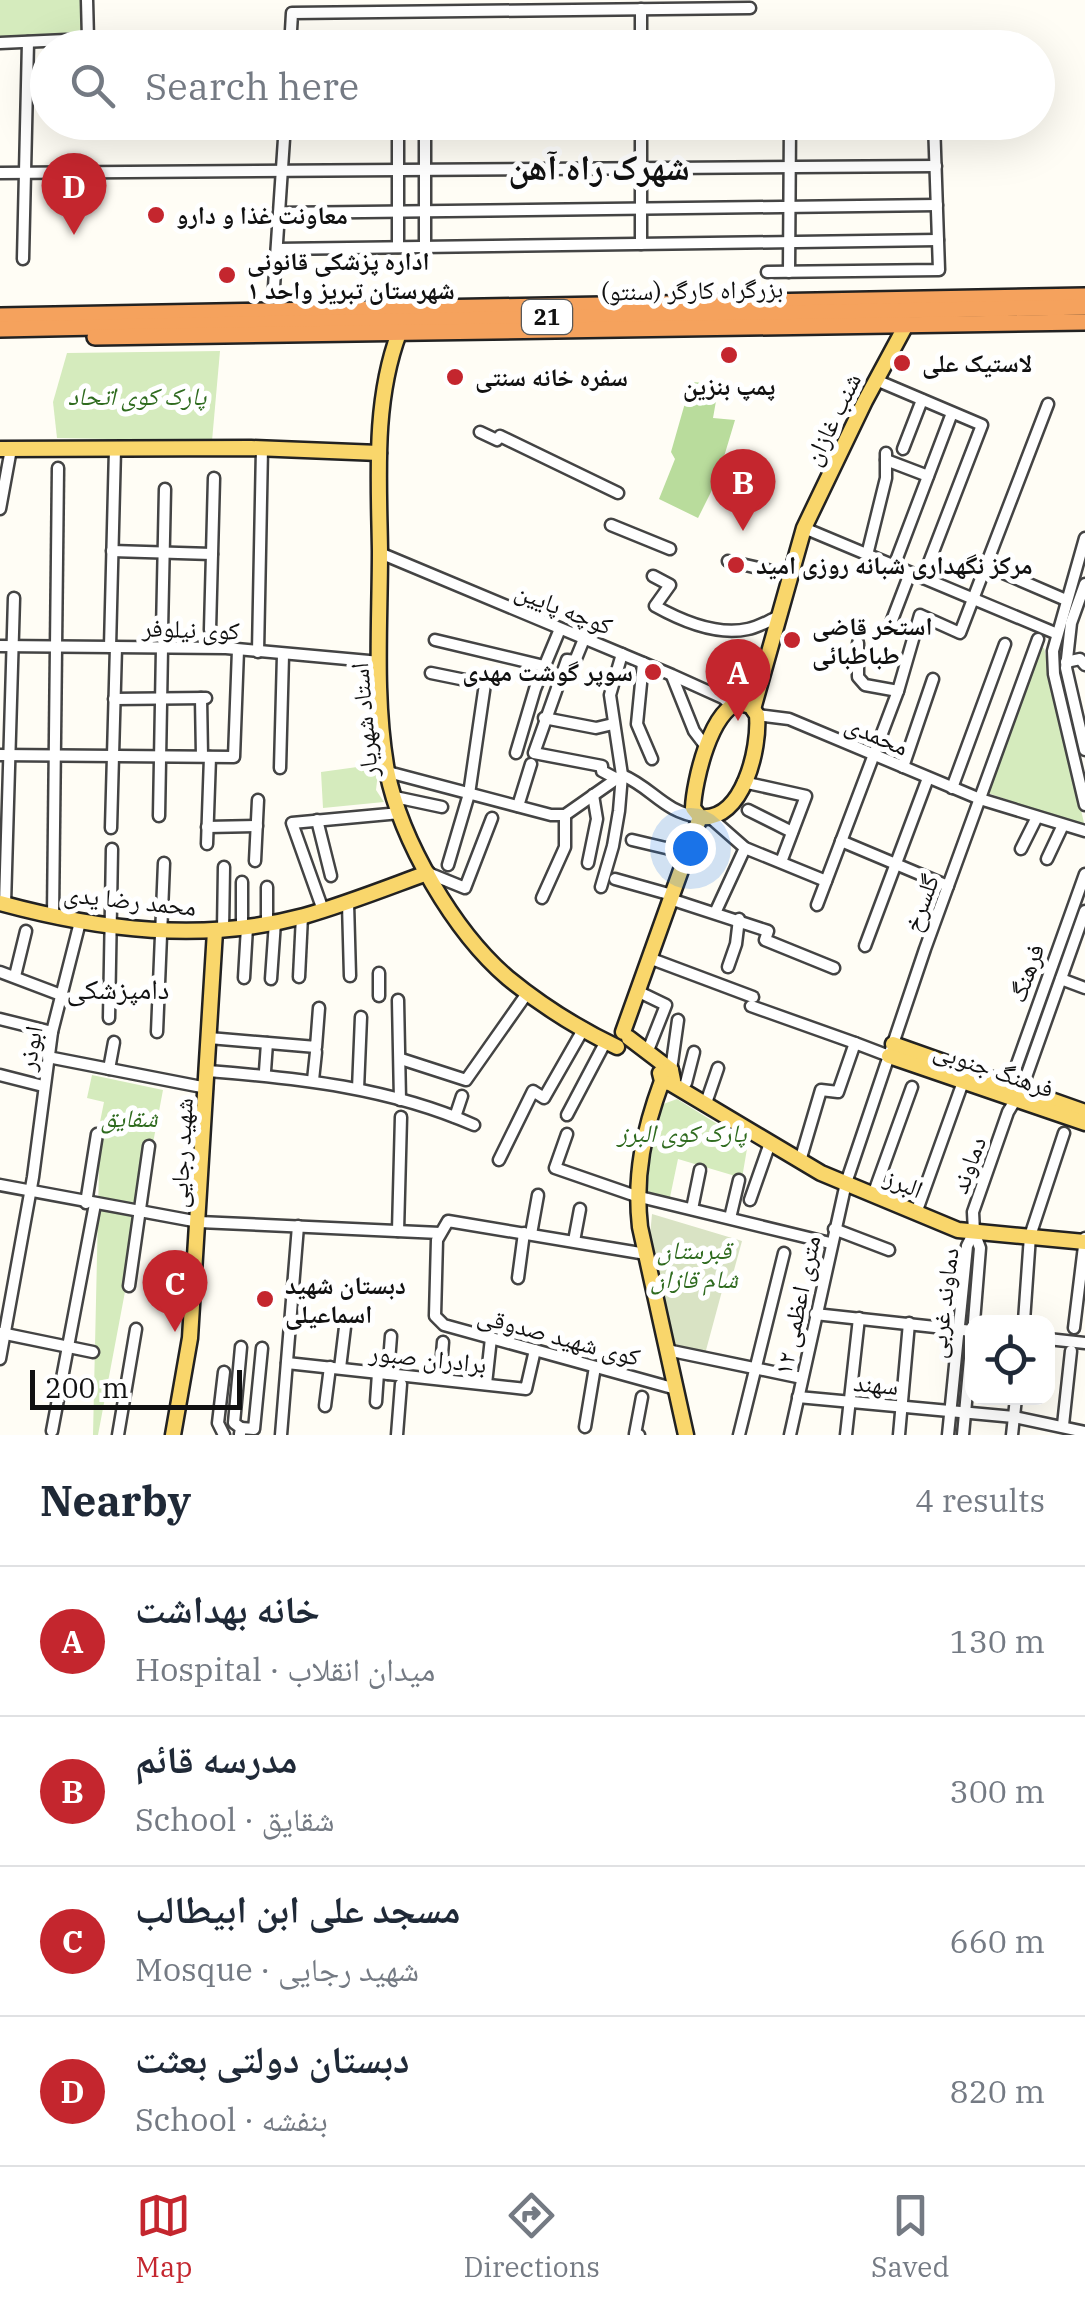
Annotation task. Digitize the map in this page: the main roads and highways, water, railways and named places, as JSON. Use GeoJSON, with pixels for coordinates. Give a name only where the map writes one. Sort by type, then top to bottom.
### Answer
{"type":"FeatureCollection","features":[{"type":"Feature","properties":{"kind":"highway","name":"بزرگراه کارگر (سنتو)"},"geometry":{"type":"LineString","coordinates":[[20,322],[1085,296]]}},
{"type":"Feature","properties":{"kind":"highway"},"geometry":{"type":"LineString","coordinates":[[0,306],[20,322]]}},
{"type":"Feature","properties":{"kind":"highway","name":"بزرگراه کارگر (سنتو)"},"geometry":{"type":"LineString","coordinates":[[0,316],[68,328],[728,321],[1085,307]]}},
{"type":"Feature","properties":{"kind":"highway"},"geometry":{"type":"LineString","coordinates":[[68,328],[88,337],[399,333],[728,321],[906,325],[1085,322]]}},
{"type":"Feature","properties":{"kind":"highway","name":"21"},"geometry":{"type":"LineString","coordinates":[[0,330],[20,322]]}},
{"type":"Feature","properties":{"kind":"main road","name":"شنب غازان"},"geometry":{"type":"LineString","coordinates":[[706,818],[725,810],[743,782],[756,748],[755,712],[804,528],[906,325]]}},
{"type":"Feature","properties":{"kind":"main road","name":"استاد شهریار"},"geometry":{"type":"LineString","coordinates":[[399,333],[384,374],[380,454],[380,662],[388,772],[395,798],[427,873],[474,944],[528,992],[584,1028],[619,1040]]}},
{"type":"Feature","properties":{"kind":"main road"},"geometry":{"type":"LineString","coordinates":[[6,449],[262,448],[380,454]]}},
{"type":"Feature","properties":{"kind":"main road"},"geometry":{"type":"LineString","coordinates":[[619,1040],[687,853],[706,818],[693,808],[694,790],[707,748],[722,714],[731,705],[740,704],[755,712]]}},
{"type":"Feature","properties":{"kind":"main road","name":"محمد رضا یدی"},"geometry":{"type":"LineString","coordinates":[[2,903],[80,922],[162,931],[219,930],[302,916],[427,873]]}},
{"type":"Feature","properties":{"kind":"main road","name":"شهید رجایی"},"geometry":{"type":"LineString","coordinates":[[173,1435],[190,1338],[219,930]]}},
{"type":"Feature","properties":{"kind":"main road","name":"البرز"},"geometry":{"type":"LineString","coordinates":[[619,1040],[647,1053],[667,1077],[686,1083],[724,1113]]}},
{"type":"Feature","properties":{"kind":"main road","name":"البرز"},"geometry":{"type":"LineString","coordinates":[[619,1040],[648,1065],[770,1143],[846,1183],[958,1230],[1084,1240]]}},
{"type":"Feature","properties":{"kind":"main road","name":"فرهنگ جنوبی"},"geometry":{"type":"LineString","coordinates":[[1012,1098],[891,1050],[962,1082],[1085,1124]]}},
{"type":"Feature","properties":{"kind":"main road"},"geometry":{"type":"LineString","coordinates":[[667,1077],[642,1143],[636,1196],[686,1435]]}},
{"type":"Feature","properties":{"kind":"main road"},"geometry":{"type":"LineString","coordinates":[[1012,1098],[1085,1112]]}},
{"type":"Feature","properties":{"kind":"place","name":"معاونت غذا و دارو"},"geometry":{"type":"Point","coordinates":[156,215]}},
{"type":"Feature","properties":{"kind":"place","name":"دبستان دولتی بعثت"},"geometry":{"type":"Point","coordinates":[74,235]}},
{"type":"Feature","properties":{"kind":"place","name":"اداره پزشکی قانونی شهرستان تبریز واحد ۱"},"geometry":{"type":"Point","coordinates":[227,275]}},
{"type":"Feature","properties":{"kind":"place","name":"پمپ بنزین"},"geometry":{"type":"Point","coordinates":[729,355]}},
{"type":"Feature","properties":{"kind":"place","name":"لاستیک علی"},"geometry":{"type":"Point","coordinates":[902,363]}},
{"type":"Feature","properties":{"kind":"place","name":"سفره خانه سنتی"},"geometry":{"type":"Point","coordinates":[455,377]}},
{"type":"Feature","properties":{"kind":"place","name":"مدرسه قائم"},"geometry":{"type":"Point","coordinates":[743,531]}},
{"type":"Feature","properties":{"kind":"place","name":"مرکز نگهداری شبانه روزی امید"},"geometry":{"type":"Point","coordinates":[736,565]}},
{"type":"Feature","properties":{"kind":"place","name":"استخر قاضی طباطبائی"},"geometry":{"type":"Point","coordinates":[792,640]}},
{"type":"Feature","properties":{"kind":"place","name":"سوپر گوشت مهدی"},"geometry":{"type":"Point","coordinates":[653,672]}},
{"type":"Feature","properties":{"kind":"place","name":"خانه بهداشت"},"geometry":{"type":"Point","coordinates":[738,721]}},
{"type":"Feature","properties":{"kind":"place","name":"دبستان شهید اسماعیلی"},"geometry":{"type":"Point","coordinates":[265,1299]}},
{"type":"Feature","properties":{"kind":"place","name":"مسجد علی ابن ابیطالب"},"geometry":{"type":"Point","coordinates":[175,1332]}},
{"type":"Feature","properties":{"kind":"district","name":"شهرک راه آهن"},"geometry":{"type":"Point","coordinates":[599,168]}},
{"type":"Feature","properties":{"kind":"district","name":"دامپزشکی"},"geometry":{"type":"Point","coordinates":[118,989]}},
{"type":"Feature","properties":{"kind":"park label","name":"پارک کوی اتحاد"},"geometry":{"type":"Point","coordinates":[137,396]}},
{"type":"Feature","properties":{"kind":"park label","name":"شقایق"},"geometry":{"type":"Point","coordinates":[129,1118]}},
{"type":"Feature","properties":{"kind":"park label","name":"پارک کوی البرز"},"geometry":{"type":"Point","coordinates":[682,1133]}},
{"type":"Feature","properties":{"kind":"park label","name":"قبرستان شام قازان"},"geometry":{"type":"Point","coordinates":[694,1264]}}]}
